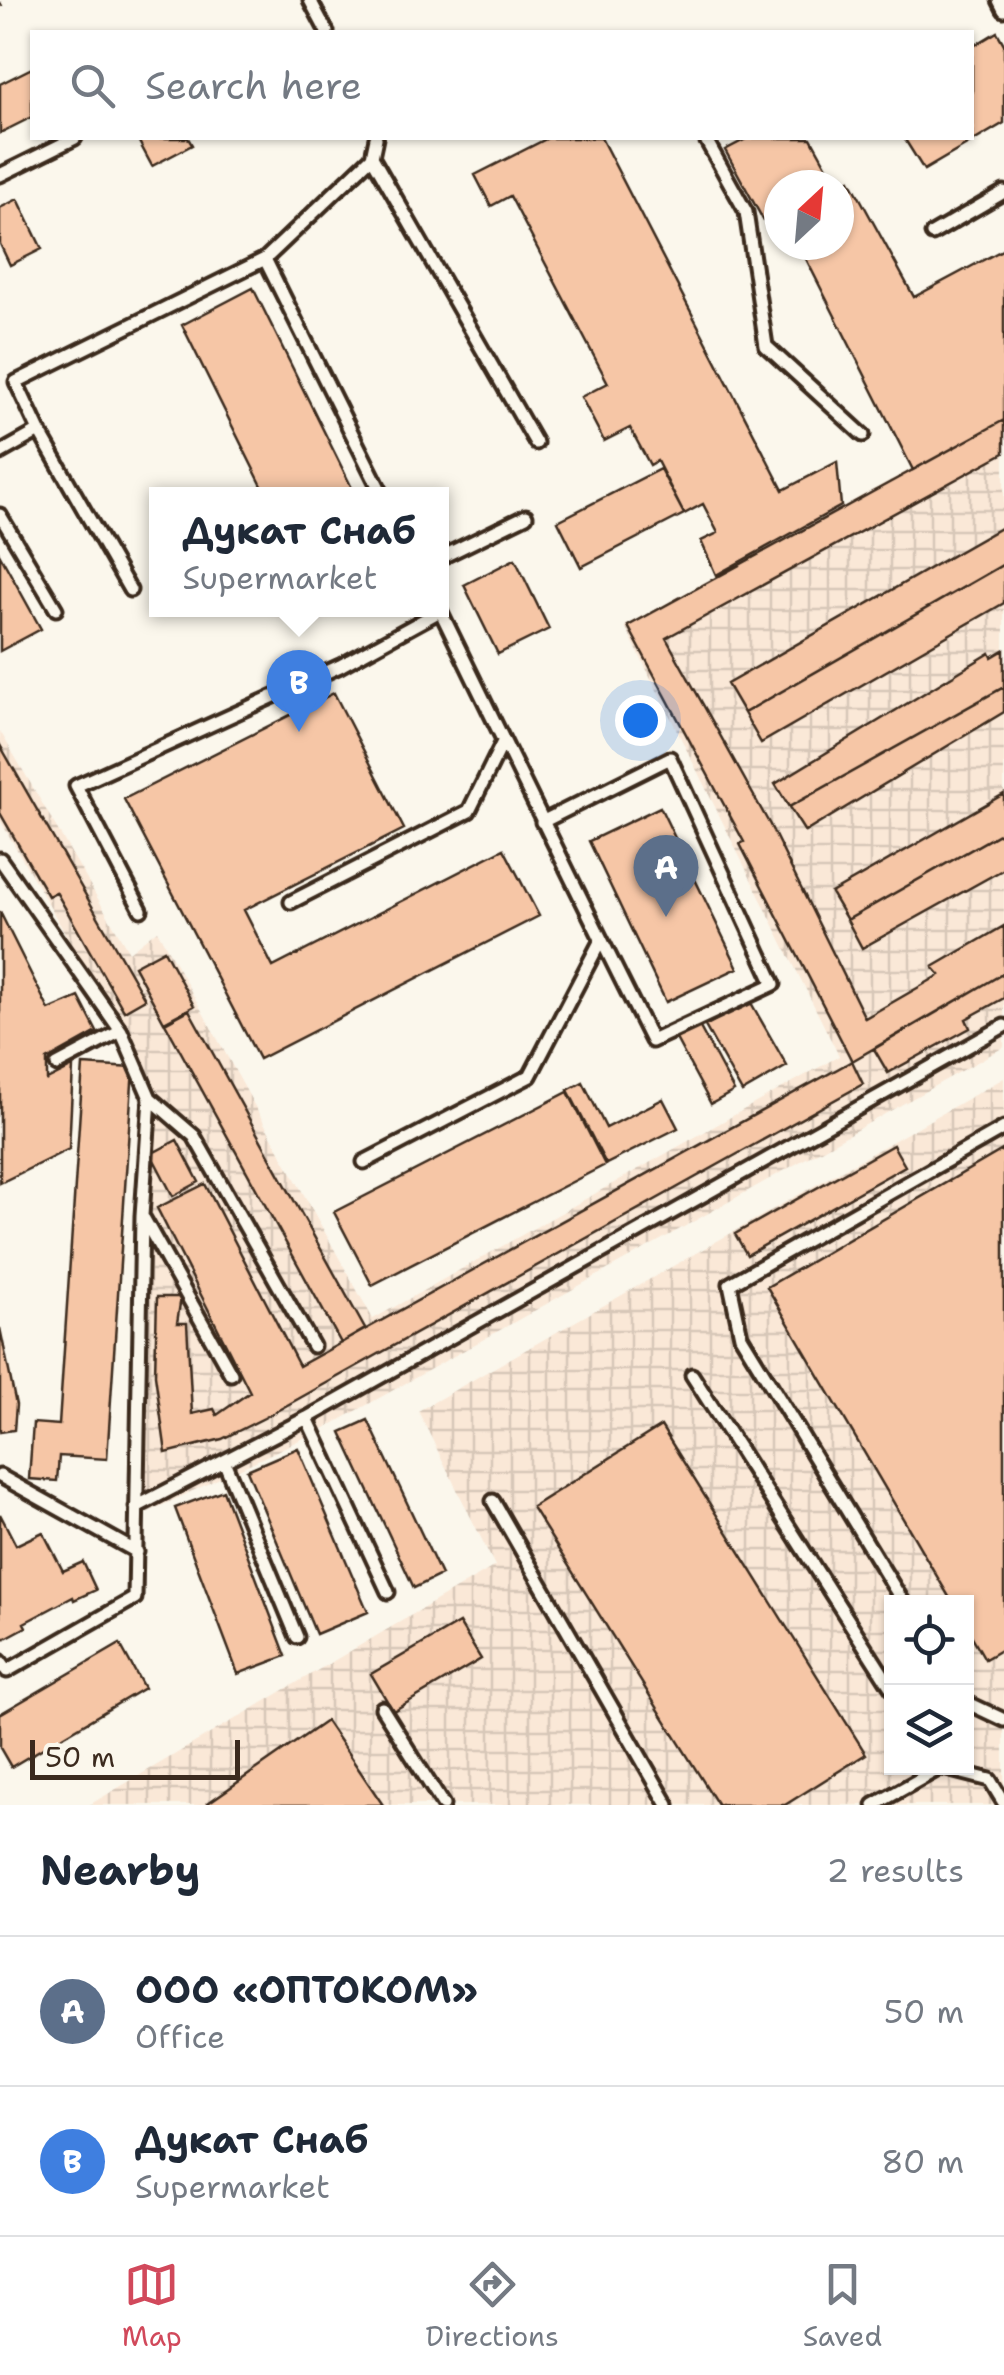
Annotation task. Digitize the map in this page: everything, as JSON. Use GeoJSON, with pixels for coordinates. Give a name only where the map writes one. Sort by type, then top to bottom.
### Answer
{"type":"FeatureCollection","features":[{"type":"Feature","properties":{"kind":"lane"},"geometry":{"type":"LineString","coordinates":[[310,0],[326,30]]}},
{"type":"Feature","properties":{"kind":"lane"},"geometry":{"type":"LineString","coordinates":[[999,0],[1004,10]]}},
{"type":"Feature","properties":{"kind":"lane"},"geometry":{"type":"LineString","coordinates":[[0,175],[71,140]]}},
{"type":"Feature","properties":{"kind":"lane"},"geometry":{"type":"LineString","coordinates":[[130,590],[16,382],[265,259],[372,158],[376,140]]}},
{"type":"Feature","properties":{"kind":"lane"},"geometry":{"type":"LineString","coordinates":[[706,140],[746,212],[766,346],[863,436]]}},
{"type":"Feature","properties":{"kind":"lane"},"geometry":{"type":"LineString","coordinates":[[372,158],[536,443]]}},
{"type":"Feature","properties":{"kind":"lane"},"geometry":{"type":"LineString","coordinates":[[932,234],[1004,192]]}},
{"type":"Feature","properties":{"kind":"lane"},"geometry":{"type":"LineString","coordinates":[[265,259],[379,487]]}},
{"type":"Feature","properties":{"kind":"lane"},"geometry":{"type":"LineString","coordinates":[[0,452],[39,430]]}},
{"type":"Feature","properties":{"kind":"lane"},"geometry":{"type":"LineString","coordinates":[[0,516],[56,608]]}},
{"type":"Feature","properties":{"kind":"lane"},"geometry":{"type":"LineString","coordinates":[[449,554],[526,516]]}},
{"type":"Feature","properties":{"kind":"lane"},"geometry":{"type":"LineString","coordinates":[[140,910],[76,786],[340,666],[428,617]]}},
{"type":"Feature","properties":{"kind":"lane"},"geometry":{"type":"LineString","coordinates":[[443,617],[542,822],[652,1041],[774,984],[670,758],[542,822]]}},
{"type":"Feature","properties":{"kind":"lane"},"geometry":{"type":"LineString","coordinates":[[291,902],[469,812],[504,742]]}},
{"type":"Feature","properties":{"kind":"lane"},"geometry":{"type":"LineString","coordinates":[[0,859],[121,1031],[150,1098],[194,1136],[313,1346]]}},
{"type":"Feature","properties":{"kind":"lane"},"geometry":{"type":"LineString","coordinates":[[364,1162],[530,1076],[602,940]]}},
{"type":"Feature","properties":{"kind":"lane"},"geometry":{"type":"LineString","coordinates":[[136,1506],[308,1418],[1004,1026]]}},
{"type":"Feature","properties":{"kind":"lane"},"geometry":{"type":"LineString","coordinates":[[57,1065],[121,1031]]}},
{"type":"Feature","properties":{"kind":"lane"},"geometry":{"type":"LineString","coordinates":[[0,1662],[7,1672],[135,1598],[142,1216],[150,1098]]}},
{"type":"Feature","properties":{"kind":"lane"},"geometry":{"type":"LineString","coordinates":[[898,1595],[741,1336],[730,1284],[1004,1128]]}},
{"type":"Feature","properties":{"kind":"lane"},"geometry":{"type":"LineString","coordinates":[[142,1216],[231,1374]]}},
{"type":"Feature","properties":{"kind":"lane"},"geometry":{"type":"LineString","coordinates":[[692,1375],[890,1685]]}},
{"type":"Feature","properties":{"kind":"lane"},"geometry":{"type":"LineString","coordinates":[[308,1418],[388,1592]]}},
{"type":"Feature","properties":{"kind":"lane"},"geometry":{"type":"LineString","coordinates":[[224,1461],[297,1638]]}},
{"type":"Feature","properties":{"kind":"lane"},"geometry":{"type":"LineString","coordinates":[[0,1476],[138,1552]]}},
{"type":"Feature","properties":{"kind":"lane"},"geometry":{"type":"LineString","coordinates":[[493,1501],[668,1805]]}},
{"type":"Feature","properties":{"kind":"lane"},"geometry":{"type":"LineString","coordinates":[[974,1706],[1004,1720]]}},
{"type":"Feature","properties":{"kind":"lane"},"geometry":{"type":"LineString","coordinates":[[382,1708],[443,1805]]}},
{"type":"Feature","properties":{"kind":"lane"},"geometry":{"type":"LineString","coordinates":[[874,1805],[929,1775]]}},
{"type":"Feature","properties":{"kind":"lane"},"geometry":{"type":"LineString","coordinates":[[970,1775],[990,1780],[1004,1804]]}},
{"type":"Feature","properties":{"kind":"path"},"geometry":{"type":"LineString","coordinates":[[0,4],[9,0]]}},
{"type":"Feature","properties":{"kind":"shaded area"},"geometry":{"type":"Polygon","coordinates":[[[1004,418],[1004,1047],[333,1424],[140,1516],[142,1082],[121,1031],[0,820],[0,731],[129,952],[157,930],[373,1319],[839,1056],[625,626],[1004,418]]]}},
{"type":"Feature","properties":{"kind":"shaded area"},"geometry":{"type":"Polygon","coordinates":[[[1004,1078],[1004,1805],[89,1805],[495,1566],[418,1411],[1004,1078]]]}},
{"type":"Feature","properties":{"kind":"building"},"geometry":{"type":"Polygon","coordinates":[[[997,32],[1004,44],[1004,123],[924,170],[905,140],[974,140],[974,46],[997,32]]]}},
{"type":"Feature","properties":{"kind":"building"},"geometry":{"type":"Polygon","coordinates":[[[30,69],[30,118],[0,133],[0,84],[30,69]]]}},
{"type":"Feature","properties":{"kind":"building"},"geometry":{"type":"Polygon","coordinates":[[[138,140],[189,140],[192,145],[152,166],[138,140]]]}},
{"type":"Feature","properties":{"kind":"building"},"geometry":{"type":"Polygon","coordinates":[[[544,140],[602,140],[783,490],[837,462],[841,506],[716,575],[701,541],[718,533],[703,504],[684,514],[657,461],[650,465],[630,428],[604,441],[581,397],[608,383],[510,196],[491,206],[475,175],[544,140]]]}},
{"type":"Feature","properties":{"kind":"building"},"geometry":{"type":"Polygon","coordinates":[[[744,140],[812,140],[829,170],[764,170],[764,221],[725,150],[744,140]]]}},
{"type":"Feature","properties":{"kind":"building"},"geometry":{"type":"Polygon","coordinates":[[[854,187],[914,297],[1004,249],[1004,420],[913,470],[807,260],[854,260],[854,187]]]}},
{"type":"Feature","properties":{"kind":"building"},"geometry":{"type":"Polygon","coordinates":[[[18,199],[42,249],[10,265],[0,244],[0,208],[18,199]]]}},
{"type":"Feature","properties":{"kind":"building"},"geometry":{"type":"Polygon","coordinates":[[[253,288],[352,487],[263,487],[182,325],[253,288]]]}},
{"type":"Feature","properties":{"kind":"building"},"geometry":{"type":"Polygon","coordinates":[[[1004,420],[1004,453],[666,638],[770,825],[865,1018],[940,975],[933,967],[1004,926],[1004,973],[852,1061],[740,844],[744,842],[628,626],[1004,420]]]}},
{"type":"Feature","properties":{"kind":"building"},"geometry":{"type":"Polygon","coordinates":[[[660,469],[684,514],[581,567],[558,521],[660,469]]]}},
{"type":"Feature","properties":{"kind":"building"},"geometry":{"type":"Polygon","coordinates":[[[1004,526],[1004,564],[744,713],[727,684],[1004,526]]]}},
{"type":"Feature","properties":{"kind":"building"},"geometry":{"type":"Polygon","coordinates":[[[0,555],[41,629],[0,651],[0,555]]]}},
{"type":"Feature","properties":{"kind":"building"},"geometry":{"type":"Polygon","coordinates":[[[515,559],[549,629],[498,654],[464,585],[515,559]]]}},
{"type":"Feature","properties":{"kind":"building"},"geometry":{"type":"Polygon","coordinates":[[[1004,564],[1004,603],[761,743],[744,713],[1004,564]]]}},
{"type":"Feature","properties":{"kind":"building"},"geometry":{"type":"Polygon","coordinates":[[[1004,650],[1004,687],[789,807],[775,784],[990,653],[992,657],[1004,650]]]}},
{"type":"Feature","properties":{"kind":"building"},"geometry":{"type":"Polygon","coordinates":[[[1004,687],[1004,712],[805,832],[789,807],[1004,687]]]}},
{"type":"Feature","properties":{"kind":"building"},"geometry":{"type":"Polygon","coordinates":[[[334,693],[404,829],[244,910],[273,967],[504,849],[539,916],[259,1059],[124,799],[334,693]]]}},
{"type":"Feature","properties":{"kind":"building"},"geometry":{"type":"Polygon","coordinates":[[[0,745],[145,999],[124,1011],[56,892],[48,896],[0,813],[0,745]]]}},
{"type":"Feature","properties":{"kind":"building"},"geometry":{"type":"Polygon","coordinates":[[[1004,794],[1004,831],[847,920],[831,893],[1004,794]]]}},
{"type":"Feature","properties":{"kind":"building"},"geometry":{"type":"Polygon","coordinates":[[[660,807],[738,968],[666,1002],[589,841],[660,807]]]}},
{"type":"Feature","properties":{"kind":"building"},"geometry":{"type":"Polygon","coordinates":[[[1004,831],[1004,869],[862,948],[847,920],[1004,831]]]}},
{"type":"Feature","properties":{"kind":"building"},"geometry":{"type":"Polygon","coordinates":[[[0,912],[49,1010],[79,997],[97,1032],[47,1060],[47,1080],[73,1067],[69,1149],[0,1183],[0,912]]]}},
{"type":"Feature","properties":{"kind":"building"},"geometry":{"type":"Polygon","coordinates":[[[164,950],[194,1006],[164,1022],[134,966],[164,950]]]}},
{"type":"Feature","properties":{"kind":"building"},"geometry":{"type":"Polygon","coordinates":[[[1004,973],[1004,998],[966,1019],[970,1028],[888,1073],[874,1049],[1004,973]]]}},
{"type":"Feature","properties":{"kind":"building"},"geometry":{"type":"Polygon","coordinates":[[[750,1001],[787,1066],[742,1092],[705,1026],[750,1001]]]}},
{"type":"Feature","properties":{"kind":"building"},"geometry":{"type":"Polygon","coordinates":[[[189,1010],[365,1329],[341,1343],[165,1023],[189,1010]]]}},
{"type":"Feature","properties":{"kind":"building"},"geometry":{"type":"Polygon","coordinates":[[[697,1022],[734,1091],[711,1104],[674,1035],[697,1022]]]}},
{"type":"Feature","properties":{"kind":"building"},"geometry":{"type":"Polygon","coordinates":[[[852,1061],[863,1084],[264,1418],[222,1439],[166,1453],[155,1375],[157,1297],[181,1297],[177,1323],[187,1323],[192,1414],[214,1409],[217,1415],[250,1392],[157,1208],[205,1184],[299,1366],[852,1061]]]}},
{"type":"Feature","properties":{"kind":"building"},"geometry":{"type":"Polygon","coordinates":[[[83,1065],[133,1068],[107,1459],[59,1456],[57,1481],[29,1479],[33,1423],[59,1425],[83,1065]]]}},
{"type":"Feature","properties":{"kind":"building"},"geometry":{"type":"Polygon","coordinates":[[[583,1082],[606,1128],[663,1099],[678,1128],[606,1164],[568,1090],[583,1082]]]}},
{"type":"Feature","properties":{"kind":"building"},"geometry":{"type":"Polygon","coordinates":[[[568,1092],[605,1165],[372,1285],[334,1212],[568,1092]]]}},
{"type":"Feature","properties":{"kind":"building"},"geometry":{"type":"Polygon","coordinates":[[[177,1140],[199,1182],[173,1196],[151,1154],[177,1140]]]}},
{"type":"Feature","properties":{"kind":"building"},"geometry":{"type":"Polygon","coordinates":[[[893,1145],[905,1166],[747,1255],[735,1234],[893,1145]]]}},
{"type":"Feature","properties":{"kind":"building"},"geometry":{"type":"Polygon","coordinates":[[[1004,1149],[1004,1648],[985,1659],[974,1640],[974,1595],[948,1595],[767,1287],[1004,1149]]]}},
{"type":"Feature","properties":{"kind":"building"},"geometry":{"type":"Polygon","coordinates":[[[0,1328],[16,1405],[14,1430],[0,1432],[0,1328]]]}},
{"type":"Feature","properties":{"kind":"building"},"geometry":{"type":"Polygon","coordinates":[[[368,1420],[441,1575],[414,1588],[341,1432],[368,1420]]]}},
{"type":"Feature","properties":{"kind":"building"},"geometry":{"type":"Polygon","coordinates":[[[661,1426],[866,1754],[785,1805],[718,1805],[532,1507],[661,1426]]]}},
{"type":"Feature","properties":{"kind":"building"},"geometry":{"type":"Polygon","coordinates":[[[298,1448],[368,1612],[316,1634],[247,1470],[298,1448]]]}},
{"type":"Feature","properties":{"kind":"building"},"geometry":{"type":"Polygon","coordinates":[[[223,1490],[286,1656],[238,1674],[175,1508],[223,1490]]]}},
{"type":"Feature","properties":{"kind":"building"},"geometry":{"type":"Polygon","coordinates":[[[0,1514],[16,1545],[43,1532],[63,1571],[83,1562],[96,1590],[74,1600],[73,1597],[24,1623],[26,1627],[0,1641],[0,1514]]]}},
{"type":"Feature","properties":{"kind":"building"},"geometry":{"type":"Polygon","coordinates":[[[459,1623],[481,1659],[393,1711],[371,1674],[459,1623]]]}},
{"type":"Feature","properties":{"kind":"building"},"geometry":{"type":"Polygon","coordinates":[[[120,1644],[144,1688],[11,1767],[0,1748],[0,1714],[120,1644]]]}},
{"type":"Feature","properties":{"kind":"building"},"geometry":{"type":"Polygon","coordinates":[[[326,1721],[383,1805],[209,1805],[208,1803],[326,1721]]]}},
{"type":"Feature","properties":{"kind":"place","name":"Дукат Снаб"},"geometry":{"type":"Point","coordinates":[299,732]}},
{"type":"Feature","properties":{"kind":"place","name":"ООО «ОПТОКОМ»"},"geometry":{"type":"Point","coordinates":[666,917]}}]}
